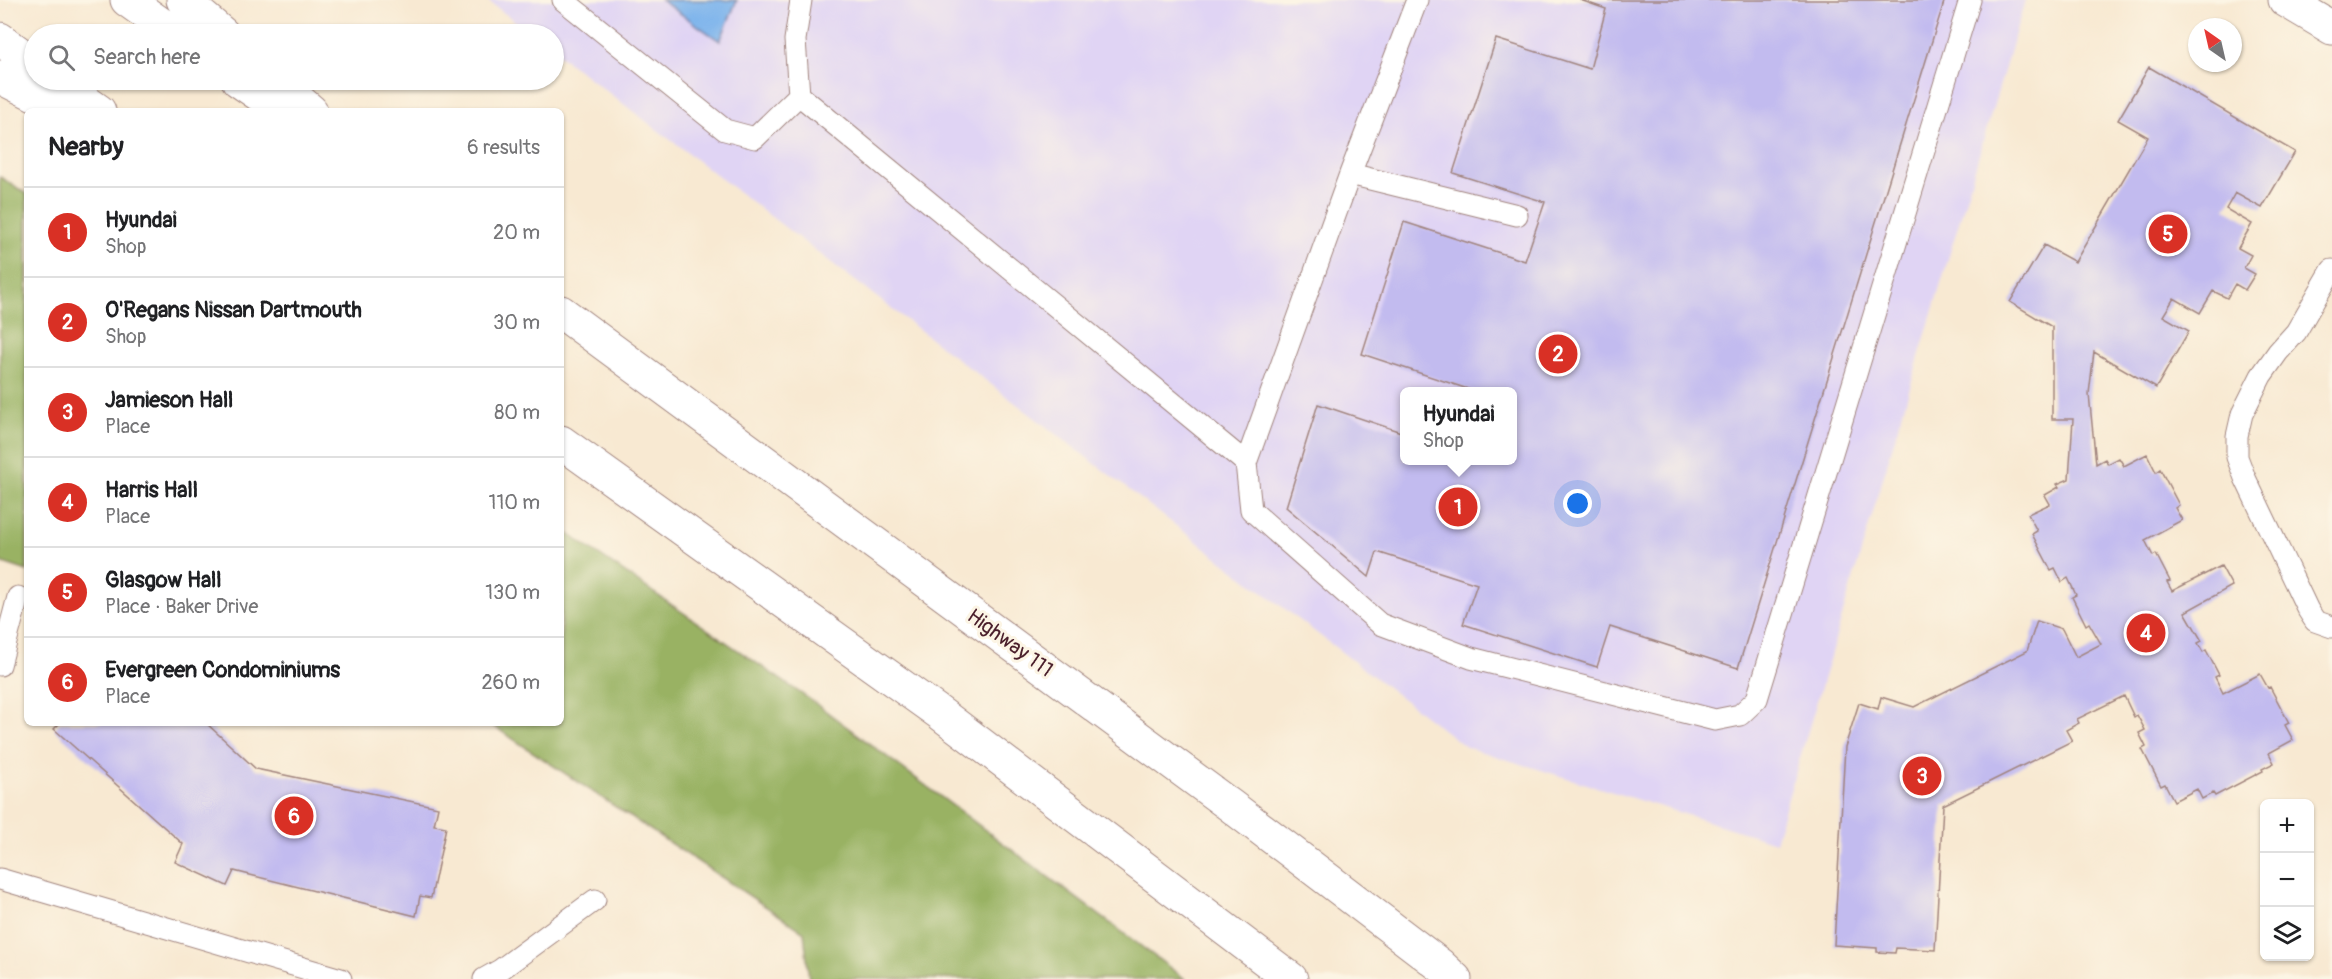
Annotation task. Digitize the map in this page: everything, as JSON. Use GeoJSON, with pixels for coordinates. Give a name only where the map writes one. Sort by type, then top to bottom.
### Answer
{"type":"FeatureCollection","features":[{"type":"Feature","properties":{"kind":"main road"},"geometry":{"type":"LineString","coordinates":[[127,0],[161,24]]}},
{"type":"Feature","properties":{"kind":"main road"},"geometry":{"type":"LineString","coordinates":[[183,0],[211,24]]}},
{"type":"Feature","properties":{"kind":"main road"},"geometry":{"type":"LineString","coordinates":[[2285,0],[2332,28]]}},
{"type":"Feature","properties":{"kind":"main road"},"geometry":{"type":"LineString","coordinates":[[0,39],[24,57]]}},
{"type":"Feature","properties":{"kind":"main road"},"geometry":{"type":"LineString","coordinates":[[0,77],[24,89]]}},
{"type":"Feature","properties":{"kind":"main road"},"geometry":{"type":"LineString","coordinates":[[26,90],[62,108]]}},
{"type":"Feature","properties":{"kind":"main road"},"geometry":{"type":"LineString","coordinates":[[70,90],[95,108]]}},
{"type":"Feature","properties":{"kind":"main road"},"geometry":{"type":"LineString","coordinates":[[253,90],[279,108]]}},
{"type":"Feature","properties":{"kind":"main road"},"geometry":{"type":"LineString","coordinates":[[286,90],[307,108]]}},
{"type":"Feature","properties":{"kind":"main road","name":"Highway 111"},"geometry":{"type":"LineString","coordinates":[[564,314],[1231,806],[1440,965],[1455,979]]}},
{"type":"Feature","properties":{"kind":"main road"},"geometry":{"type":"LineString","coordinates":[[564,444],[941,714],[1291,979]]}},
{"type":"Feature","properties":{"kind":"lane"},"geometry":{"type":"LineString","coordinates":[[562,0],[725,130],[755,138],[798,95]]}},
{"type":"Feature","properties":{"kind":"lane"},"geometry":{"type":"LineString","coordinates":[[801,0],[795,40],[798,95],[1246,464]]}},
{"type":"Feature","properties":{"kind":"lane"},"geometry":{"type":"LineString","coordinates":[[1418,0],[1350,174],[1246,464],[1251,510],[1380,624],[1482,661],[1715,720],[1740,715],[1757,699],[1970,0]]}},
{"type":"Feature","properties":{"kind":"lane"},"geometry":{"type":"LineString","coordinates":[[1350,174],[1517,215]]}},
{"type":"Feature","properties":{"kind":"lane"},"geometry":{"type":"LineString","coordinates":[[2332,270],[2296,332],[2261,376],[2242,414],[2237,436],[2237,457],[2245,478],[2308,610],[2315,621],[2332,627]]}},
{"type":"Feature","properties":{"kind":"lane"},"geometry":{"type":"LineString","coordinates":[[0,665],[18,597]]}},
{"type":"Feature","properties":{"kind":"lane"},"geometry":{"type":"LineString","coordinates":[[0,879],[341,979]]}},
{"type":"Feature","properties":{"kind":"lane"},"geometry":{"type":"LineString","coordinates":[[484,979],[500,970],[595,900]]}},
{"type":"Feature","properties":{"kind":"shaded area"},"geometry":{"type":"Polygon","coordinates":[[[487,0],[2025,0],[1775,842],[1466,747],[564,59],[564,24],[519,24],[487,0]]]}},
{"type":"Feature","properties":{"kind":"green space"},"geometry":{"type":"Polygon","coordinates":[[[0,177],[24,192],[24,570],[0,562],[0,177]]]}},
{"type":"Feature","properties":{"kind":"green space"},"geometry":{"type":"Polygon","coordinates":[[[564,531],[815,703],[1185,979],[809,979],[804,932],[494,726],[564,726],[564,531]]]}},
{"type":"Feature","properties":{"kind":"water"},"geometry":{"type":"Polygon","coordinates":[[[661,0],[737,0],[720,41],[661,0]]]}},
{"type":"Feature","properties":{"kind":"building"},"geometry":{"type":"Polygon","coordinates":[[[1580,0],[1941,0],[1944,2],[1738,668],[1610,627],[1597,667],[1463,624],[1477,584],[1377,552],[1369,577],[1286,507],[1318,404],[1400,432],[1400,465],[1517,465],[1517,387],[1462,387],[1362,354],[1404,222],[1525,261],[1545,202],[1453,173],[1496,39],[1590,69],[1606,9],[1580,0]]]}},
{"type":"Feature","properties":{"kind":"building"},"geometry":{"type":"Polygon","coordinates":[[[2149,67],[2295,152],[2262,208],[2235,193],[2226,209],[2252,224],[2238,248],[2251,255],[2244,268],[2255,274],[2245,290],[2235,284],[2227,298],[2213,291],[2200,313],[2174,298],[2163,316],[2189,331],[2156,388],[2094,352],[2089,394],[2096,464],[2105,459],[2108,464],[2119,458],[2124,466],[2147,454],[2156,472],[2160,469],[2179,505],[2175,508],[2182,520],[2145,540],[2153,556],[2156,554],[2170,581],[2167,582],[2172,591],[2221,566],[2232,586],[2185,612],[2202,641],[2198,643],[2203,652],[2206,650],[2219,675],[2215,677],[2223,693],[2260,674],[2268,688],[2270,687],[2289,723],[2285,725],[2293,740],[2269,753],[2274,763],[2262,769],[2263,771],[2215,796],[2213,793],[2202,799],[2197,789],[2174,801],[2165,784],[2161,786],[2142,749],[2146,747],[2139,733],[2145,730],[2137,715],[2134,717],[2124,696],[2077,719],[2079,723],[2066,730],[2072,741],[1943,805],[1935,950],[1896,948],[1895,953],[1877,952],[1877,948],[1834,945],[1845,747],[1859,703],[1878,709],[1881,697],[1914,707],[2027,651],[2037,621],[2062,629],[2076,657],[2101,644],[2089,623],[2086,625],[2072,597],[2076,595],[2068,578],[2062,582],[2055,568],[2051,570],[2032,534],[2037,531],[2028,514],[2050,504],[2045,495],[2059,487],[2057,484],[2069,479],[2073,419],[2052,419],[2052,327],[2010,302],[2044,245],[2075,262],[2148,137],[2118,120],[2149,67]]]}},
{"type":"Feature","properties":{"kind":"building"},"geometry":{"type":"Polygon","coordinates":[[[57,726],[209,726],[256,769],[438,807],[434,825],[446,827],[431,898],[420,896],[416,916],[234,871],[227,886],[175,862],[183,844],[54,729],[57,726]]]}},
{"type":"Feature","properties":{"kind":"place","name":"Glasgow Hall"},"geometry":{"type":"Point","coordinates":[2168,234]}},
{"type":"Feature","properties":{"kind":"place","name":"O'Regans Nissan Dartmouth"},"geometry":{"type":"Point","coordinates":[1558,354]}},
{"type":"Feature","properties":{"kind":"place","name":"Hyundai"},"geometry":{"type":"Point","coordinates":[1458,507]}},
{"type":"Feature","properties":{"kind":"place","name":"Harris Hall"},"geometry":{"type":"Point","coordinates":[2146,633]}},
{"type":"Feature","properties":{"kind":"place","name":"Jamieson Hall"},"geometry":{"type":"Point","coordinates":[1922,776]}},
{"type":"Feature","properties":{"kind":"place","name":"Evergreen Condominiums"},"geometry":{"type":"Point","coordinates":[294,816]}}]}
